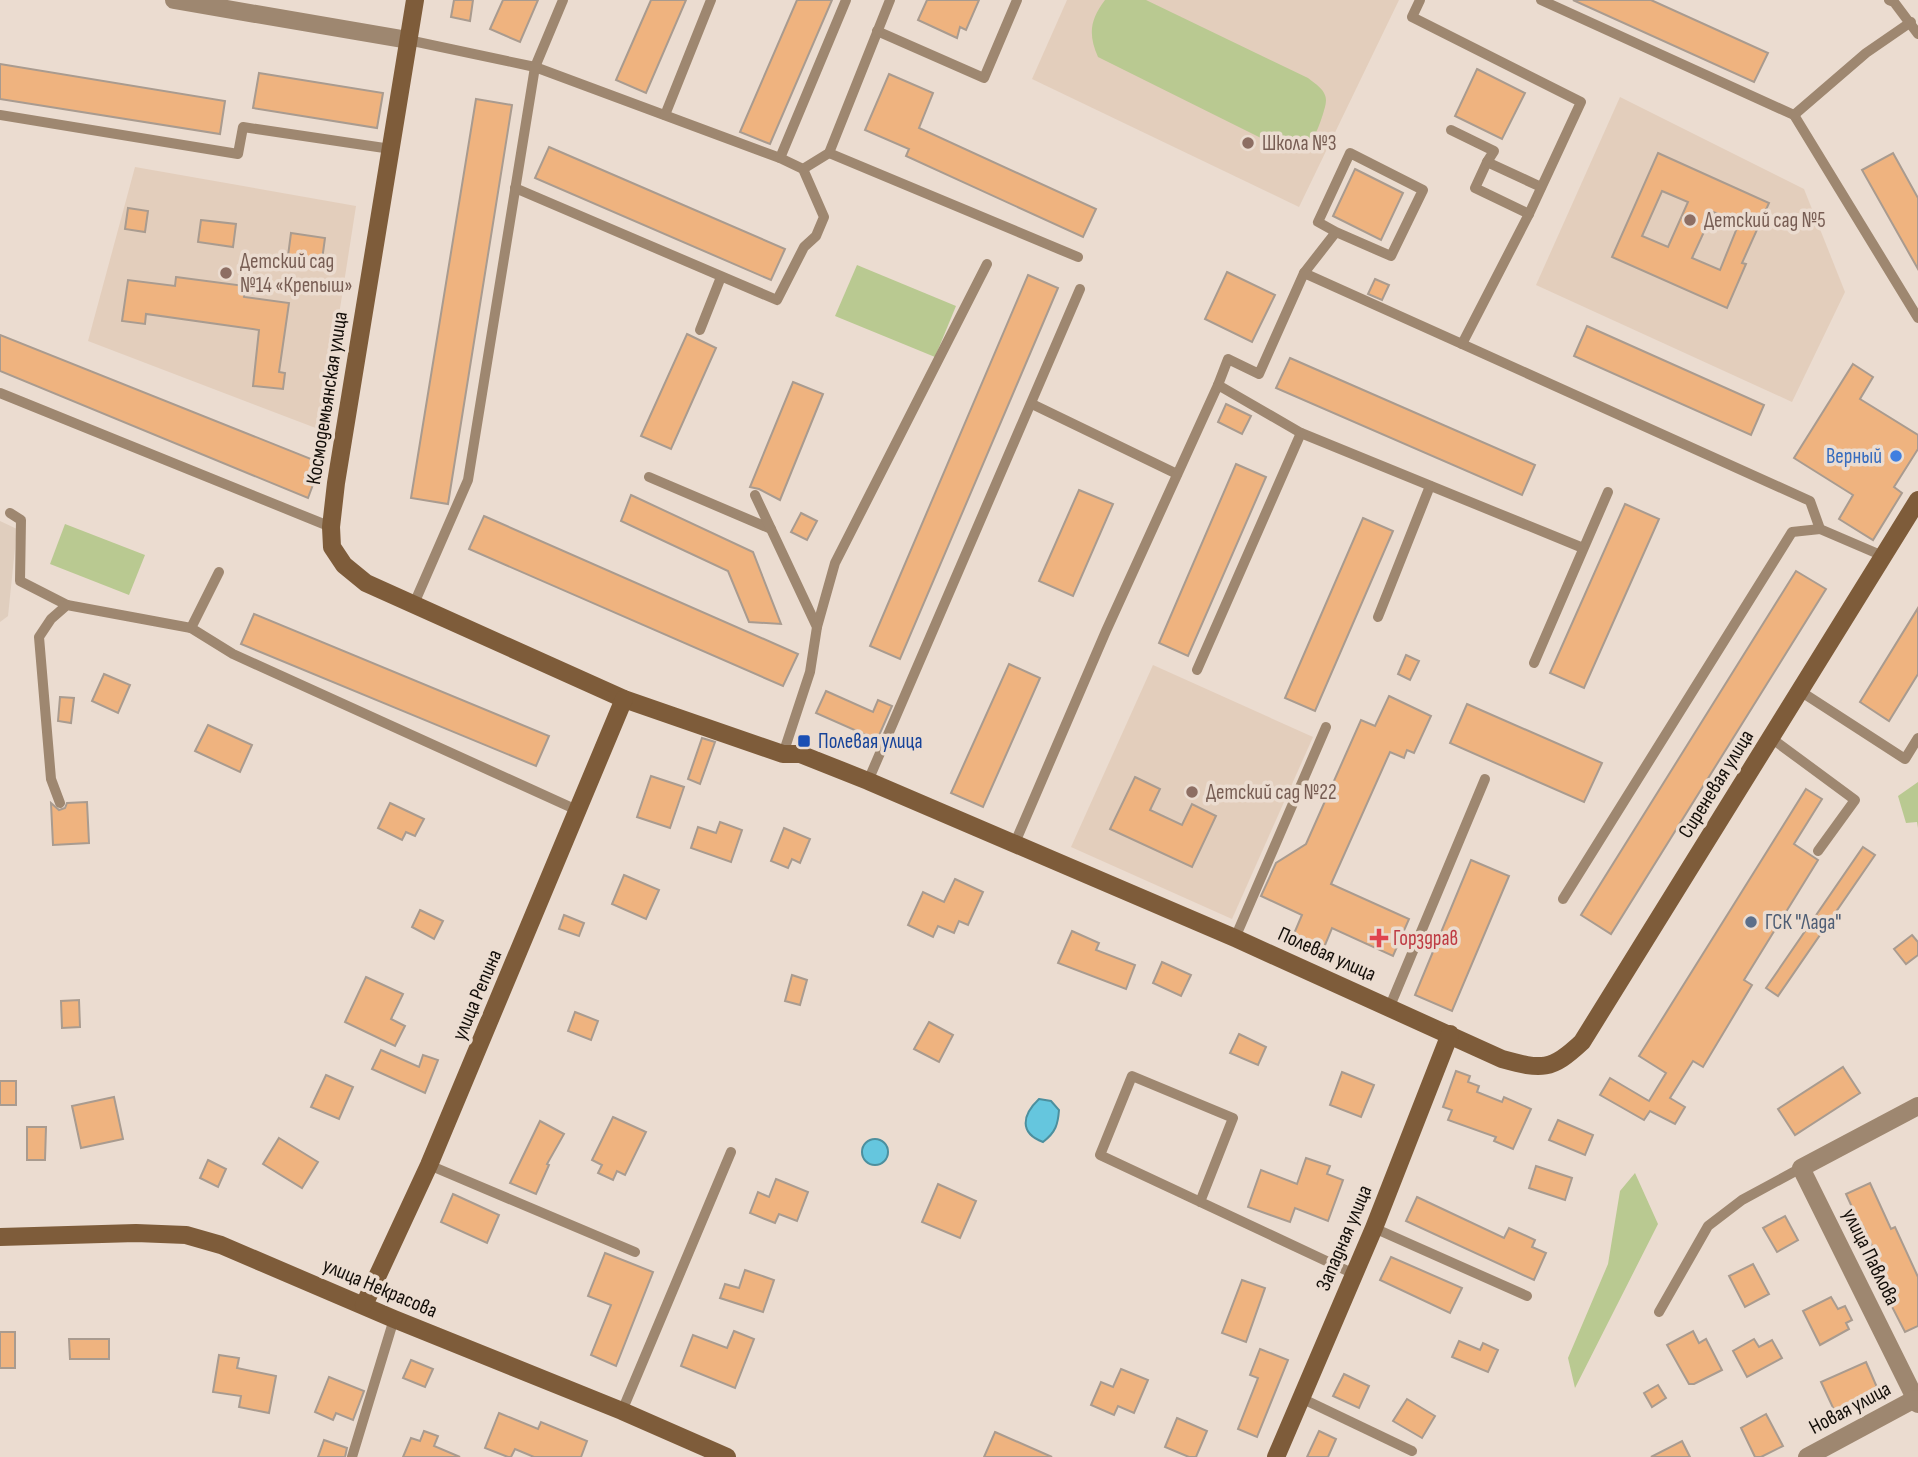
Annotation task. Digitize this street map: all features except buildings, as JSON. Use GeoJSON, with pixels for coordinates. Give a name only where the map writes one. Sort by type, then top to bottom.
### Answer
{"type":"FeatureCollection","features":[{"type":"Feature","properties":{"kind":"street"},"geometry":{"type":"LineString","coordinates":[[174,0],[408,40]]}},
{"type":"Feature","properties":{"kind":"street","name":"Космодемьянская улица"},"geometry":{"type":"LineString","coordinates":[[366,583],[344,565],[332,547],[331,527],[415,0]]}},
{"type":"Feature","properties":{"kind":"street","name":"Сиреневая улица"},"geometry":{"type":"LineString","coordinates":[[1532,1068],[1556,1064],[1582,1042],[1918,500]]}},
{"type":"Feature","properties":{"kind":"street","name":"Полевая улица"},"geometry":{"type":"LineString","coordinates":[[366,583],[624,699],[783,754],[800,754],[868,781],[1235,938],[1502,1059],[1532,1068]]}},
{"type":"Feature","properties":{"kind":"street","name":"улица Репина"},"geometry":{"type":"LineString","coordinates":[[364,1305],[429,1165],[624,699]]}},
{"type":"Feature","properties":{"kind":"street","name":"Западная улица"},"geometry":{"type":"LineString","coordinates":[[1276,1457],[1374,1228],[1450,1034]]}},
{"type":"Feature","properties":{"kind":"street"},"geometry":{"type":"LineString","coordinates":[[1801,1168],[1918,1106]]}},
{"type":"Feature","properties":{"kind":"street","name":"улица Павлова"},"geometry":{"type":"LineString","coordinates":[[1801,1168],[1917,1401]]}},
{"type":"Feature","properties":{"kind":"street","name":"улица Некрасова"},"geometry":{"type":"LineString","coordinates":[[0,1237],[136,1233],[186,1235],[221,1245],[727,1457]]}},
{"type":"Feature","properties":{"kind":"street","name":"Новая улица"},"geometry":{"type":"LineString","coordinates":[[1807,1457],[1917,1401]]}},
{"type":"Feature","properties":{"kind":"lane"},"geometry":{"type":"LineString","coordinates":[[413,606],[468,480],[535,67],[563,0]]}},
{"type":"Feature","properties":{"kind":"lane"},"geometry":{"type":"LineString","coordinates":[[665,115],[711,0]]}},
{"type":"Feature","properties":{"kind":"lane"},"geometry":{"type":"LineString","coordinates":[[780,158],[846,0]]}},
{"type":"Feature","properties":{"kind":"lane"},"geometry":{"type":"LineString","coordinates":[[803,169],[829,153],[890,0]]}},
{"type":"Feature","properties":{"kind":"lane"},"geometry":{"type":"LineString","coordinates":[[877,31],[984,78],[1017,0]]}},
{"type":"Feature","properties":{"kind":"lane"},"geometry":{"type":"LineString","coordinates":[[1420,0],[1412,18],[1581,102],[1529,214],[1462,344]]}},
{"type":"Feature","properties":{"kind":"lane"},"geometry":{"type":"LineString","coordinates":[[1541,0],[1794,115],[1918,318]]}},
{"type":"Feature","properties":{"kind":"lane"},"geometry":{"type":"LineString","coordinates":[[1889,0],[1894,2],[1918,34]]}},
{"type":"Feature","properties":{"kind":"lane"},"geometry":{"type":"LineString","coordinates":[[1794,115],[1866,53],[1911,22]]}},
{"type":"Feature","properties":{"kind":"lane"},"geometry":{"type":"LineString","coordinates":[[408,40],[535,67],[780,158],[803,169],[824,217],[816,236],[804,247],[777,300],[515,188]]}},
{"type":"Feature","properties":{"kind":"lane"},"geometry":{"type":"LineString","coordinates":[[0,115],[238,154],[243,127],[391,149]]}},
{"type":"Feature","properties":{"kind":"lane"},"geometry":{"type":"LineString","coordinates":[[1451,130],[1493,151],[1475,188],[1529,214]]}},
{"type":"Feature","properties":{"kind":"lane"},"geometry":{"type":"LineString","coordinates":[[829,153],[1078,257]]}},
{"type":"Feature","properties":{"kind":"lane"},"geometry":{"type":"LineString","coordinates":[[1350,153],[1423,190],[1391,256],[1336,232],[1318,222],[1350,153]]}},
{"type":"Feature","properties":{"kind":"lane"},"geometry":{"type":"LineString","coordinates":[[1487,162],[1541,187]]}},
{"type":"Feature","properties":{"kind":"lane"},"geometry":{"type":"LineString","coordinates":[[1014,845],[1228,359],[1259,373],[1304,273],[1336,232]]}},
{"type":"Feature","properties":{"kind":"lane"},"geometry":{"type":"LineString","coordinates":[[783,754],[810,672],[817,627],[835,563],[987,264]]}},
{"type":"Feature","properties":{"kind":"lane"},"geometry":{"type":"LineString","coordinates":[[1304,273],[1810,501],[1820,529]]}},
{"type":"Feature","properties":{"kind":"lane"},"geometry":{"type":"LineString","coordinates":[[700,330],[721,277]]}},
{"type":"Feature","properties":{"kind":"lane"},"geometry":{"type":"LineString","coordinates":[[868,781],[1080,289]]}},
{"type":"Feature","properties":{"kind":"lane"},"geometry":{"type":"LineString","coordinates":[[1219,384],[1301,433],[1583,548]]}},
{"type":"Feature","properties":{"kind":"lane"},"geometry":{"type":"LineString","coordinates":[[0,393],[331,527]]}},
{"type":"Feature","properties":{"kind":"lane"},"geometry":{"type":"LineString","coordinates":[[1032,404],[1177,474]]}},
{"type":"Feature","properties":{"kind":"lane"},"geometry":{"type":"LineString","coordinates":[[1197,670],[1301,433]]}},
{"type":"Feature","properties":{"kind":"lane"},"geometry":{"type":"LineString","coordinates":[[649,477],[771,530]]}},
{"type":"Feature","properties":{"kind":"lane"},"geometry":{"type":"LineString","coordinates":[[1378,617],[1430,486]]}},
{"type":"Feature","properties":{"kind":"lane"},"geometry":{"type":"LineString","coordinates":[[1534,663],[1608,492]]}},
{"type":"Feature","properties":{"kind":"lane"},"geometry":{"type":"LineString","coordinates":[[755,495],[817,627]]}},
{"type":"Feature","properties":{"kind":"lane"},"geometry":{"type":"LineString","coordinates":[[10,513],[21,520],[20,582],[67,605],[191,628],[233,654],[579,811]]}},
{"type":"Feature","properties":{"kind":"lane"},"geometry":{"type":"LineString","coordinates":[[1563,899],[1792,532],[1820,529],[1883,556]]}},
{"type":"Feature","properties":{"kind":"lane"},"geometry":{"type":"LineString","coordinates":[[191,628],[219,572]]}},
{"type":"Feature","properties":{"kind":"lane"},"geometry":{"type":"LineString","coordinates":[[60,803],[51,779],[38,637],[51,619],[67,605]]}},
{"type":"Feature","properties":{"kind":"lane"},"geometry":{"type":"LineString","coordinates":[[1800,691],[1905,759],[1918,738]]}},
{"type":"Feature","properties":{"kind":"lane"},"geometry":{"type":"LineString","coordinates":[[1235,938],[1326,727]]}},
{"type":"Feature","properties":{"kind":"lane"},"geometry":{"type":"LineString","coordinates":[[1771,738],[1855,800],[1818,851]]}},
{"type":"Feature","properties":{"kind":"lane"},"geometry":{"type":"LineString","coordinates":[[1390,1006],[1485,779]]}},
{"type":"Feature","properties":{"kind":"lane"},"geometry":{"type":"LineString","coordinates":[[1200,1202],[1233,1118],[1132,1076],[1101,1155],[1200,1202],[1354,1274]]}},
{"type":"Feature","properties":{"kind":"lane"},"geometry":{"type":"LineString","coordinates":[[622,1411],[730,1152]]}},
{"type":"Feature","properties":{"kind":"lane"},"geometry":{"type":"LineString","coordinates":[[429,1165],[635,1252]]}},
{"type":"Feature","properties":{"kind":"lane"},"geometry":{"type":"LineString","coordinates":[[1660,1312],[1708,1226],[1742,1200],[1801,1168]]}},
{"type":"Feature","properties":{"kind":"lane"},"geometry":{"type":"LineString","coordinates":[[1374,1228],[1527,1296]]}},
{"type":"Feature","properties":{"kind":"lane"},"geometry":{"type":"LineString","coordinates":[[352,1457],[394,1319]]}},
{"type":"Feature","properties":{"kind":"lane"},"geometry":{"type":"LineString","coordinates":[[1301,1398],[1412,1451]]}},
{"type":"Feature","properties":{"kind":"shaded area","name":"Школа №3"},"geometry":{"type":"Polygon","coordinates":[[[1067,0],[1399,0],[1299,207],[1032,79],[1067,0]]]}},
{"type":"Feature","properties":{"kind":"shaded area","name":"Детский сад №5"},"geometry":{"type":"Polygon","coordinates":[[[1620,97],[1804,189],[1845,292],[1792,402],[1536,285],[1620,97]]]}},
{"type":"Feature","properties":{"kind":"shaded area","name":"Детский сад №14 «Крепыш»"},"geometry":{"type":"Polygon","coordinates":[[[135,167],[356,206],[321,430],[88,341],[135,167]]]}},
{"type":"Feature","properties":{"kind":"shaded area"},"geometry":{"type":"Polygon","coordinates":[[[0,521],[17,529],[8,616],[0,622],[0,521]]]}},
{"type":"Feature","properties":{"kind":"shaded area","name":"Детский сад №22"},"geometry":{"type":"Polygon","coordinates":[[[1153,665],[1313,737],[1232,919],[1071,847],[1153,665]]]}},
{"type":"Feature","properties":{"kind":"green space"},"geometry":{"type":"Polygon","coordinates":[[[1105,0],[1146,0],[1308,78],[1321,89],[1326,98],[1314,136],[1300,149],[1283,149],[1098,57],[1092,27],[1105,0]]]}},
{"type":"Feature","properties":{"kind":"green space"},"geometry":{"type":"Polygon","coordinates":[[[857,265],[956,306],[935,357],[835,316],[857,265]]]}},
{"type":"Feature","properties":{"kind":"green space"},"geometry":{"type":"Polygon","coordinates":[[[65,524],[145,555],[129,595],[50,564],[65,524]]]}},
{"type":"Feature","properties":{"kind":"green space"},"geometry":{"type":"Polygon","coordinates":[[[1918,782],[1918,828],[1917,822],[1906,823],[1898,796],[1918,782]]]}},
{"type":"Feature","properties":{"kind":"green space"},"geometry":{"type":"Polygon","coordinates":[[[1635,1173],[1658,1224],[1575,1388],[1568,1358],[1608,1264],[1620,1191],[1635,1173]]]}},
{"type":"Feature","properties":{"kind":"water"},"geometry":{"type":"Polygon","coordinates":[[[1039,1099],[1051,1101],[1059,1110],[1056,1128],[1043,1142],[1030,1134],[1026,1123],[1029,1111],[1039,1099]]]}},
{"type":"Feature","properties":{"kind":"water"},"geometry":{"type":"Polygon","coordinates":[[[875,1139],[884,1143],[888,1152],[884,1161],[875,1165],[866,1161],[862,1152],[866,1143],[875,1139]]]}},
{"type":"Feature","properties":{"kind":"place","name":"Школа №3"},"geometry":{"type":"Point","coordinates":[1248,143]}},
{"type":"Feature","properties":{"kind":"place","name":"Детский сад №5"},"geometry":{"type":"Point","coordinates":[1690,220]}},
{"type":"Feature","properties":{"kind":"place","name":"Детский сад №14 «Крепыш»"},"geometry":{"type":"Point","coordinates":[226,273]}},
{"type":"Feature","properties":{"kind":"place","name":"Верный"},"geometry":{"type":"Point","coordinates":[1896,456]}},
{"type":"Feature","properties":{"kind":"place","name":"Полевая улица"},"geometry":{"type":"Point","coordinates":[804,741]}},
{"type":"Feature","properties":{"kind":"place","name":"Детский сад №22"},"geometry":{"type":"Point","coordinates":[1192,792]}},
{"type":"Feature","properties":{"kind":"place","name":"ГСК \"Лада\""},"geometry":{"type":"Point","coordinates":[1751,922]}},
{"type":"Feature","properties":{"kind":"place","name":"Горздрав"},"geometry":{"type":"Point","coordinates":[1379,938]}}]}
